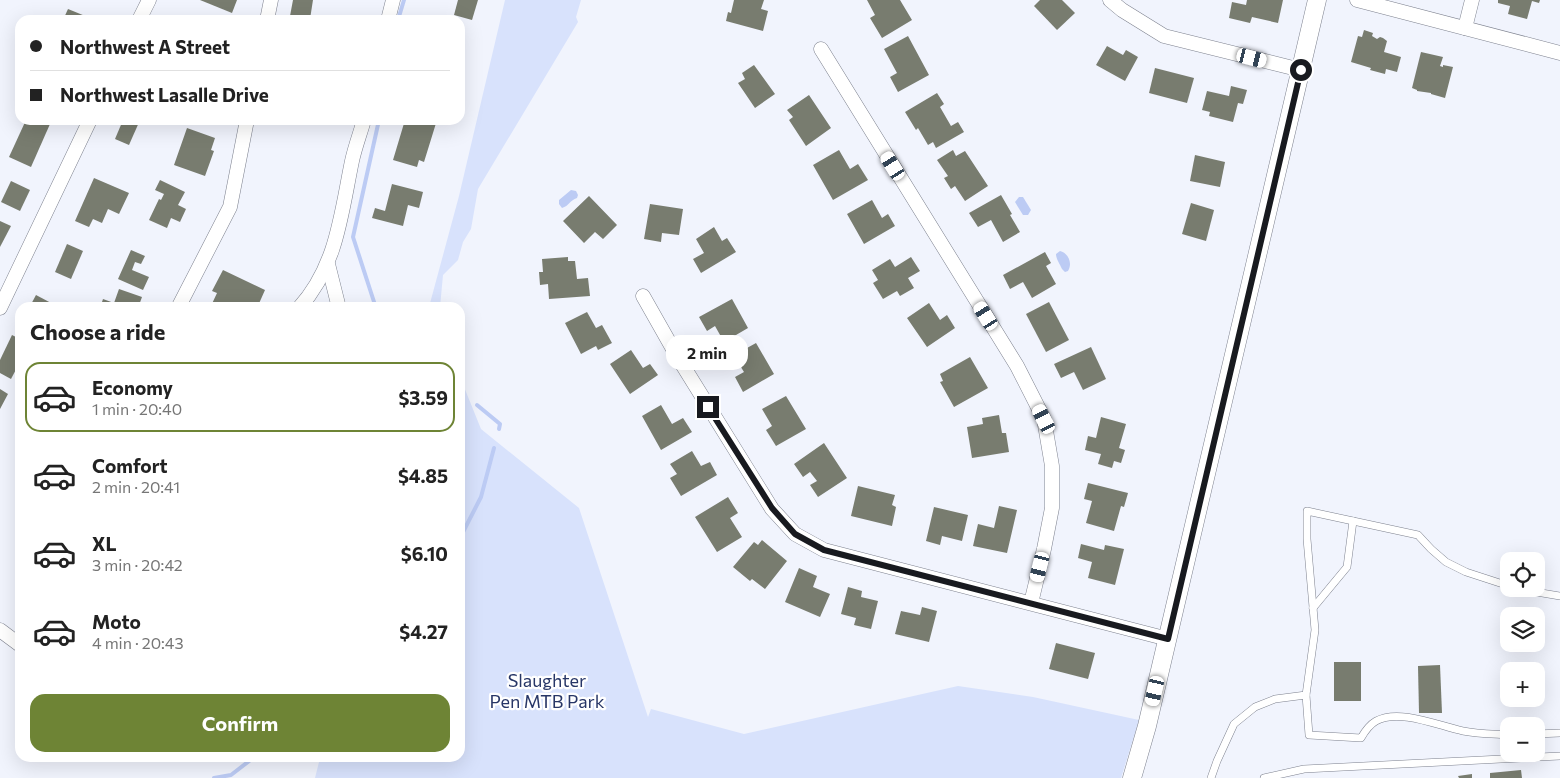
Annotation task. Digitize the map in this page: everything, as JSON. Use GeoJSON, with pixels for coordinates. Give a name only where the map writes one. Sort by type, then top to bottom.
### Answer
{"type":"FeatureCollection","features":[{"type":"Feature","properties":{"kind":"street"},"geometry":{"type":"LineString","coordinates":[[142,15],[149,0]]}},
{"type":"Feature","properties":{"kind":"street"},"geometry":{"type":"LineString","coordinates":[[268,15],[271,0]]}},
{"type":"Feature","properties":{"kind":"street"},"geometry":{"type":"LineString","coordinates":[[389,15],[393,0]]}},
{"type":"Feature","properties":{"kind":"street"},"geometry":{"type":"LineString","coordinates":[[1110,0],[1123,5],[1164,36],[1301,70]]}},
{"type":"Feature","properties":{"kind":"street"},"geometry":{"type":"LineString","coordinates":[[1132,778],[1168,639],[1317,0]]}},
{"type":"Feature","properties":{"kind":"street"},"geometry":{"type":"LineString","coordinates":[[1357,0],[1560,54]]}},
{"type":"Feature","properties":{"kind":"street"},"geometry":{"type":"LineString","coordinates":[[1465,28],[1472,0]]}},
{"type":"Feature","properties":{"kind":"street"},"geometry":{"type":"LineString","coordinates":[[821,49],[1018,366],[1044,419],[1052,466],[1052,508],[1031,603]]}},
{"type":"Feature","properties":{"kind":"street"},"geometry":{"type":"LineString","coordinates":[[0,308],[88,125]]}},
{"type":"Feature","properties":{"kind":"street"},"geometry":{"type":"LineString","coordinates":[[181,302],[230,207],[246,125]]}},
{"type":"Feature","properties":{"kind":"street"},"geometry":{"type":"LineString","coordinates":[[304,302],[328,264],[342,217],[353,159],[363,125]]}},
{"type":"Feature","properties":{"kind":"street"},"geometry":{"type":"LineString","coordinates":[[328,264],[338,302]]}},
{"type":"Feature","properties":{"kind":"street"},"geometry":{"type":"LineString","coordinates":[[643,296],[677,356],[772,508],[795,534],[824,550],[1168,639]]}},
{"type":"Feature","properties":{"kind":"street"},"geometry":{"type":"LineString","coordinates":[[0,630],[15,641]]}},
{"type":"Feature","properties":{"kind":"lane"},"geometry":{"type":"LineString","coordinates":[[1500,583],[1466,572],[1446,562],[1418,535],[1307,511],[1307,539],[1315,630],[1306,695],[1309,735],[1361,738],[1367,728],[1377,720],[1395,716],[1414,718],[1464,731],[1500,734]]}},
{"type":"Feature","properties":{"kind":"lane"},"geometry":{"type":"LineString","coordinates":[[1313,608],[1347,567],[1353,521]]}},
{"type":"Feature","properties":{"kind":"lane"},"geometry":{"type":"LineString","coordinates":[[1545,594],[1560,596]]}},
{"type":"Feature","properties":{"kind":"lane"},"geometry":{"type":"LineString","coordinates":[[1211,778],[1216,760],[1234,724],[1255,707],[1275,699],[1306,695]]}},
{"type":"Feature","properties":{"kind":"lane"},"geometry":{"type":"LineString","coordinates":[[1545,734],[1560,733]]}},
{"type":"Feature","properties":{"kind":"lane"},"geometry":{"type":"LineString","coordinates":[[1264,778],[1304,769],[1560,756]]}},
{"type":"Feature","properties":{"kind":"green space"},"geometry":{"type":"Polygon","coordinates":[[[505,0],[581,0],[576,17],[578,22],[478,189],[471,229],[463,242],[458,260],[443,275],[440,302],[430,302],[459,196],[505,0]]]}},
{"type":"Feature","properties":{"kind":"green space","name":"Slaughter Pen MTB Park"},"geometry":{"type":"Polygon","coordinates":[[[465,389],[481,429],[579,508],[648,717],[651,709],[744,734],[958,686],[1033,697],[1139,720],[1121,778],[315,778],[319,762],[465,762],[465,389]]]}},
{"type":"Feature","properties":{"kind":"shaded area"},"geometry":{"type":"Polygon","coordinates":[[[571,190],[576,191],[577,198],[562,208],[559,200],[571,190]]]}},
{"type":"Feature","properties":{"kind":"shaded area"},"geometry":{"type":"Polygon","coordinates":[[[1019,197],[1023,197],[1031,210],[1028,215],[1023,215],[1015,202],[1019,197]]]}},
{"type":"Feature","properties":{"kind":"shaded area"},"geometry":{"type":"Polygon","coordinates":[[[1060,251],[1065,254],[1070,262],[1068,271],[1065,272],[1056,256],[1060,251]]]}},
{"type":"Feature","properties":{"kind":"building"},"geometry":{"type":"Polygon","coordinates":[[[200,0],[237,0],[232,13],[200,0]]]}},
{"type":"Feature","properties":{"kind":"building"},"geometry":{"type":"Polygon","coordinates":[[[293,0],[313,0],[311,15],[290,15],[293,0]]]}},
{"type":"Feature","properties":{"kind":"building"},"geometry":{"type":"Polygon","coordinates":[[[458,0],[478,0],[472,20],[465,18],[465,15],[454,15],[458,0]]]}},
{"type":"Feature","properties":{"kind":"building"},"geometry":{"type":"Polygon","coordinates":[[[734,0],[764,0],[761,9],[768,11],[763,31],[726,21],[728,12],[731,13],[734,0]]]}},
{"type":"Feature","properties":{"kind":"building"},"geometry":{"type":"Polygon","coordinates":[[[867,0],[900,0],[912,20],[882,38],[870,18],[875,15],[867,0]]]}},
{"type":"Feature","properties":{"kind":"building"},"geometry":{"type":"Polygon","coordinates":[[[1040,0],[1062,0],[1075,13],[1057,30],[1034,6],[1040,0]]]}},
{"type":"Feature","properties":{"kind":"building"},"geometry":{"type":"Polygon","coordinates":[[[1247,0],[1283,0],[1278,23],[1252,17],[1250,23],[1229,18],[1232,2],[1246,5],[1247,0]]]}},
{"type":"Feature","properties":{"kind":"building"},"geometry":{"type":"Polygon","coordinates":[[[1498,0],[1540,0],[1539,3],[1532,1],[1527,19],[1508,14],[1510,6],[1498,3],[1498,0]]]}},
{"type":"Feature","properties":{"kind":"building"},"geometry":{"type":"Polygon","coordinates":[[[68,9],[83,15],[65,15],[68,9]]]}},
{"type":"Feature","properties":{"kind":"building"},"geometry":{"type":"Polygon","coordinates":[[[1364,30],[1373,33],[1372,36],[1377,39],[1380,37],[1387,41],[1384,52],[1401,57],[1397,72],[1386,69],[1385,74],[1351,62],[1358,36],[1362,37],[1364,30]]]}},
{"type":"Feature","properties":{"kind":"building"},"geometry":{"type":"Polygon","coordinates":[[[908,36],[929,75],[898,92],[890,77],[897,73],[884,49],[908,36]]]}},
{"type":"Feature","properties":{"kind":"building"},"geometry":{"type":"Polygon","coordinates":[[[1107,46],[1123,55],[1126,50],[1138,57],[1125,81],[1096,65],[1107,46]]]}},
{"type":"Feature","properties":{"kind":"building"},"geometry":{"type":"Polygon","coordinates":[[[1421,52],[1443,57],[1440,66],[1453,67],[1445,98],[1412,88],[1421,52]]]}},
{"type":"Feature","properties":{"kind":"building"},"geometry":{"type":"Polygon","coordinates":[[[754,65],[775,94],[755,108],[738,83],[745,79],[742,73],[754,65]]]}},
{"type":"Feature","properties":{"kind":"building"},"geometry":{"type":"Polygon","coordinates":[[[1155,68],[1194,78],[1187,103],[1149,93],[1155,68]]]}},
{"type":"Feature","properties":{"kind":"building"},"geometry":{"type":"Polygon","coordinates":[[[1231,86],[1247,90],[1243,104],[1238,103],[1233,122],[1209,116],[1210,112],[1202,110],[1207,91],[1229,96],[1231,86]]]}},
{"type":"Feature","properties":{"kind":"building"},"geometry":{"type":"Polygon","coordinates":[[[937,93],[944,104],[940,107],[951,126],[958,122],[964,132],[936,148],[933,142],[928,145],[918,128],[916,130],[905,112],[937,93]]]}},
{"type":"Feature","properties":{"kind":"building"},"geometry":{"type":"Polygon","coordinates":[[[809,95],[831,128],[806,146],[789,120],[793,117],[787,110],[809,95]]]}},
{"type":"Feature","properties":{"kind":"building"},"geometry":{"type":"Polygon","coordinates":[[[24,125],[50,125],[31,167],[9,157],[24,125]]]}},
{"type":"Feature","properties":{"kind":"building"},"geometry":{"type":"Polygon","coordinates":[[[121,125],[138,125],[129,145],[115,139],[121,125]]]}},
{"type":"Feature","properties":{"kind":"building"},"geometry":{"type":"Polygon","coordinates":[[[404,125],[435,125],[424,162],[419,160],[417,167],[393,160],[404,125]]]}},
{"type":"Feature","properties":{"kind":"building"},"geometry":{"type":"Polygon","coordinates":[[[187,128],[215,138],[211,150],[214,151],[205,176],[174,165],[187,128]]]}},
{"type":"Feature","properties":{"kind":"building"},"geometry":{"type":"Polygon","coordinates":[[[839,150],[850,169],[858,164],[868,180],[833,200],[813,165],[839,150]]]}},
{"type":"Feature","properties":{"kind":"building"},"geometry":{"type":"Polygon","coordinates":[[[953,150],[956,156],[965,151],[988,186],[965,201],[955,186],[951,189],[944,178],[948,176],[937,160],[953,150]]]}},
{"type":"Feature","properties":{"kind":"building"},"geometry":{"type":"Polygon","coordinates":[[[1195,155],[1225,162],[1220,187],[1190,181],[1195,155]]]}},
{"type":"Feature","properties":{"kind":"building"},"geometry":{"type":"Polygon","coordinates":[[[94,178],[129,193],[119,214],[108,209],[102,223],[93,219],[89,227],[75,221],[94,178]]]}},
{"type":"Feature","properties":{"kind":"building"},"geometry":{"type":"Polygon","coordinates":[[[160,180],[185,192],[178,205],[186,209],[180,222],[171,218],[167,228],[149,220],[159,199],[161,200],[164,194],[155,190],[160,180]]]}},
{"type":"Feature","properties":{"kind":"building"},"geometry":{"type":"Polygon","coordinates":[[[11,181],[30,190],[20,211],[1,202],[11,181]]]}},
{"type":"Feature","properties":{"kind":"building"},"geometry":{"type":"Polygon","coordinates":[[[392,184],[423,192],[419,208],[408,205],[403,226],[372,218],[375,208],[385,211],[392,184]]]}},
{"type":"Feature","properties":{"kind":"building"},"geometry":{"type":"Polygon","coordinates":[[[1001,195],[1020,232],[1003,242],[991,220],[978,227],[969,213],[1001,195]]]}},
{"type":"Feature","properties":{"kind":"building"},"geometry":{"type":"Polygon","coordinates":[[[589,196],[617,225],[603,239],[595,232],[584,243],[563,221],[589,196]]]}},
{"type":"Feature","properties":{"kind":"building"},"geometry":{"type":"Polygon","coordinates":[[[872,200],[882,218],[888,214],[895,226],[864,244],[847,214],[872,200]]]}},
{"type":"Feature","properties":{"kind":"building"},"geometry":{"type":"Polygon","coordinates":[[[1191,203],[1214,210],[1206,241],[1182,234],[1191,203]]]}},
{"type":"Feature","properties":{"kind":"building"},"geometry":{"type":"Polygon","coordinates":[[[650,204],[683,209],[679,235],[662,233],[661,242],[644,239],[650,204]]]}},
{"type":"Feature","properties":{"kind":"building"},"geometry":{"type":"Polygon","coordinates":[[[0,221],[11,226],[0,247],[0,221]]]}},
{"type":"Feature","properties":{"kind":"building"},"geometry":{"type":"Polygon","coordinates":[[[714,227],[722,241],[727,238],[736,252],[701,273],[693,259],[704,253],[696,239],[714,227]]]}},
{"type":"Feature","properties":{"kind":"building"},"geometry":{"type":"Polygon","coordinates":[[[67,244],[83,251],[71,279],[55,272],[67,244]]]}},
{"type":"Feature","properties":{"kind":"building"},"geometry":{"type":"Polygon","coordinates":[[[131,250],[145,256],[141,264],[135,262],[132,270],[149,277],[143,290],[118,279],[131,250]]]}},
{"type":"Feature","properties":{"kind":"building"},"geometry":{"type":"Polygon","coordinates":[[[1045,252],[1051,263],[1046,266],[1056,284],[1032,298],[1023,282],[1010,289],[1003,275],[1045,252]]]}},
{"type":"Feature","properties":{"kind":"building"},"geometry":{"type":"Polygon","coordinates":[[[568,257],[568,261],[575,261],[577,279],[588,278],[590,296],[549,299],[548,284],[540,285],[539,272],[543,272],[542,259],[568,257]]]}},
{"type":"Feature","properties":{"kind":"building"},"geometry":{"type":"Polygon","coordinates":[[[911,257],[920,271],[908,278],[914,288],[900,296],[897,291],[883,299],[873,283],[878,280],[872,270],[890,259],[895,267],[911,257]]]}},
{"type":"Feature","properties":{"kind":"building"},"geometry":{"type":"Polygon","coordinates":[[[223,270],[265,290],[260,302],[213,302],[217,293],[212,291],[223,270]]]}},
{"type":"Feature","properties":{"kind":"building"},"geometry":{"type":"Polygon","coordinates":[[[119,289],[142,297],[140,302],[114,302],[119,289]]]}},
{"type":"Feature","properties":{"kind":"building"},"geometry":{"type":"Polygon","coordinates":[[[36,295],[49,302],[32,302],[36,295]]]}},
{"type":"Feature","properties":{"kind":"building"},"geometry":{"type":"Polygon","coordinates":[[[732,299],[748,328],[724,342],[715,326],[707,331],[699,317],[732,299]]]}},
{"type":"Feature","properties":{"kind":"building"},"geometry":{"type":"Polygon","coordinates":[[[1049,302],[1069,340],[1046,352],[1026,314],[1049,302]]]}},
{"type":"Feature","properties":{"kind":"building"},"geometry":{"type":"Polygon","coordinates":[[[929,303],[940,320],[947,315],[955,328],[927,347],[907,318],[929,303]]]}},
{"type":"Feature","properties":{"kind":"building"},"geometry":{"type":"Polygon","coordinates":[[[587,312],[596,328],[602,325],[612,343],[598,350],[596,346],[581,354],[565,323],[587,312]]]}},
{"type":"Feature","properties":{"kind":"building"},"geometry":{"type":"Polygon","coordinates":[[[12,335],[15,336],[15,371],[11,379],[0,373],[0,360],[12,335]]]}},
{"type":"Feature","properties":{"kind":"building"},"geometry":{"type":"Polygon","coordinates":[[[756,343],[774,374],[743,392],[735,377],[744,372],[739,364],[734,367],[729,358],[756,343]]]}},
{"type":"Feature","properties":{"kind":"building"},"geometry":{"type":"Polygon","coordinates":[[[1091,347],[1106,379],[1083,390],[1074,372],[1061,378],[1054,364],[1091,347]]]}},
{"type":"Feature","properties":{"kind":"building"},"geometry":{"type":"Polygon","coordinates":[[[631,350],[643,368],[650,364],[658,375],[630,394],[610,364],[631,350]]]}},
{"type":"Feature","properties":{"kind":"building"},"geometry":{"type":"Polygon","coordinates":[[[970,357],[988,388],[954,407],[940,382],[943,381],[940,374],[970,357]]]}},
{"type":"Feature","properties":{"kind":"building"},"geometry":{"type":"Polygon","coordinates":[[[0,389],[8,394],[0,409],[0,389]]]}},
{"type":"Feature","properties":{"kind":"building"},"geometry":{"type":"Polygon","coordinates":[[[786,396],[806,429],[776,446],[766,430],[772,426],[762,409],[786,396]]]}},
{"type":"Feature","properties":{"kind":"building"},"geometry":{"type":"Polygon","coordinates":[[[661,405],[672,424],[683,418],[692,432],[661,450],[642,416],[661,405]]]}},
{"type":"Feature","properties":{"kind":"building"},"geometry":{"type":"Polygon","coordinates":[[[999,415],[1002,433],[1006,433],[1009,452],[972,458],[967,427],[983,424],[982,418],[999,415]]]}},
{"type":"Feature","properties":{"kind":"building"},"geometry":{"type":"Polygon","coordinates":[[[1101,417],[1126,424],[1119,448],[1125,450],[1121,463],[1114,461],[1112,468],[1098,464],[1101,454],[1085,450],[1088,436],[1096,438],[1101,417]]]}},
{"type":"Feature","properties":{"kind":"building"},"geometry":{"type":"Polygon","coordinates":[[[824,443],[847,478],[818,497],[810,485],[817,481],[810,472],[803,477],[794,464],[824,443]]]}},
{"type":"Feature","properties":{"kind":"building"},"geometry":{"type":"Polygon","coordinates":[[[692,451],[701,466],[710,462],[717,475],[681,496],[670,478],[677,474],[670,464],[692,451]]]}},
{"type":"Feature","properties":{"kind":"building"},"geometry":{"type":"Polygon","coordinates":[[[1088,483],[1128,493],[1124,507],[1121,506],[1114,531],[1086,523],[1092,501],[1084,499],[1088,483]]]}},
{"type":"Feature","properties":{"kind":"building"},"geometry":{"type":"Polygon","coordinates":[[[858,486],[895,495],[892,505],[896,507],[892,526],[851,516],[858,486]]]}},
{"type":"Feature","properties":{"kind":"building"},"geometry":{"type":"Polygon","coordinates":[[[728,497],[738,513],[730,518],[742,537],[717,552],[695,517],[728,497]]]}},
{"type":"Feature","properties":{"kind":"building"},"geometry":{"type":"Polygon","coordinates":[[[999,506],[1017,510],[1007,553],[973,546],[978,524],[994,528],[999,506]]]}},
{"type":"Feature","properties":{"kind":"building"},"geometry":{"type":"Polygon","coordinates":[[[934,507],[968,515],[962,541],[942,536],[940,545],[926,541],[934,507]]]}},
{"type":"Feature","properties":{"kind":"building"},"geometry":{"type":"Polygon","coordinates":[[[762,540],[787,561],[765,589],[752,579],[750,581],[733,567],[754,542],[758,545],[762,540]]]}},
{"type":"Feature","properties":{"kind":"building"},"geometry":{"type":"Polygon","coordinates":[[[1081,544],[1104,550],[1105,545],[1124,549],[1115,585],[1088,578],[1092,562],[1078,558],[1081,544]]]}},
{"type":"Feature","properties":{"kind":"building"},"geometry":{"type":"Polygon","coordinates":[[[799,568],[817,576],[813,587],[830,594],[820,617],[785,602],[799,568]]]}},
{"type":"Feature","properties":{"kind":"building"},"geometry":{"type":"Polygon","coordinates":[[[848,587],[862,591],[861,597],[878,601],[871,629],[854,625],[856,618],[841,614],[848,587]]]}},
{"type":"Feature","properties":{"kind":"building"},"geometry":{"type":"Polygon","coordinates":[[[922,607],[937,611],[929,642],[895,634],[901,611],[920,615],[922,607]]]}},
{"type":"Feature","properties":{"kind":"building"},"geometry":{"type":"Polygon","coordinates":[[[1056,643],[1095,653],[1088,679],[1049,669],[1056,643]]]}},
{"type":"Feature","properties":{"kind":"building"},"geometry":{"type":"Polygon","coordinates":[[[1334,662],[1361,662],[1361,701],[1334,701],[1334,662]]]}},
{"type":"Feature","properties":{"kind":"building"},"geometry":{"type":"Polygon","coordinates":[[[1440,665],[1442,713],[1419,713],[1418,666],[1440,665]]]}},
{"type":"Feature","properties":{"kind":"building"},"geometry":{"type":"Polygon","coordinates":[[[1521,770],[1522,778],[1490,778],[1490,773],[1521,770]]]}},
{"type":"Feature","properties":{"kind":"building"},"geometry":{"type":"Polygon","coordinates":[[[1472,774],[1472,778],[1459,778],[1458,776],[1472,774]]]}},
{"type":"Feature","properties":{"kind":"waterway"},"geometry":{"type":"LineString","coordinates":[[400,15],[404,0]]}},
{"type":"Feature","properties":{"kind":"waterway"},"geometry":{"type":"LineString","coordinates":[[374,302],[353,237],[378,125]]}},
{"type":"Feature","properties":{"kind":"waterway"},"geometry":{"type":"LineString","coordinates":[[477,405],[500,424],[499,429]]}},
{"type":"Feature","properties":{"kind":"waterway"},"geometry":{"type":"LineString","coordinates":[[465,528],[481,497],[494,448]]}},
{"type":"Feature","properties":{"kind":"waterway"},"geometry":{"type":"LineString","coordinates":[[214,778],[231,775],[248,762]]}},
{"type":"Feature","properties":{"kind":"route"},"geometry":{"type":"LineString","coordinates":[[708,407],[772,508],[795,534],[824,550],[1168,639],[1301,70]]}}]}
